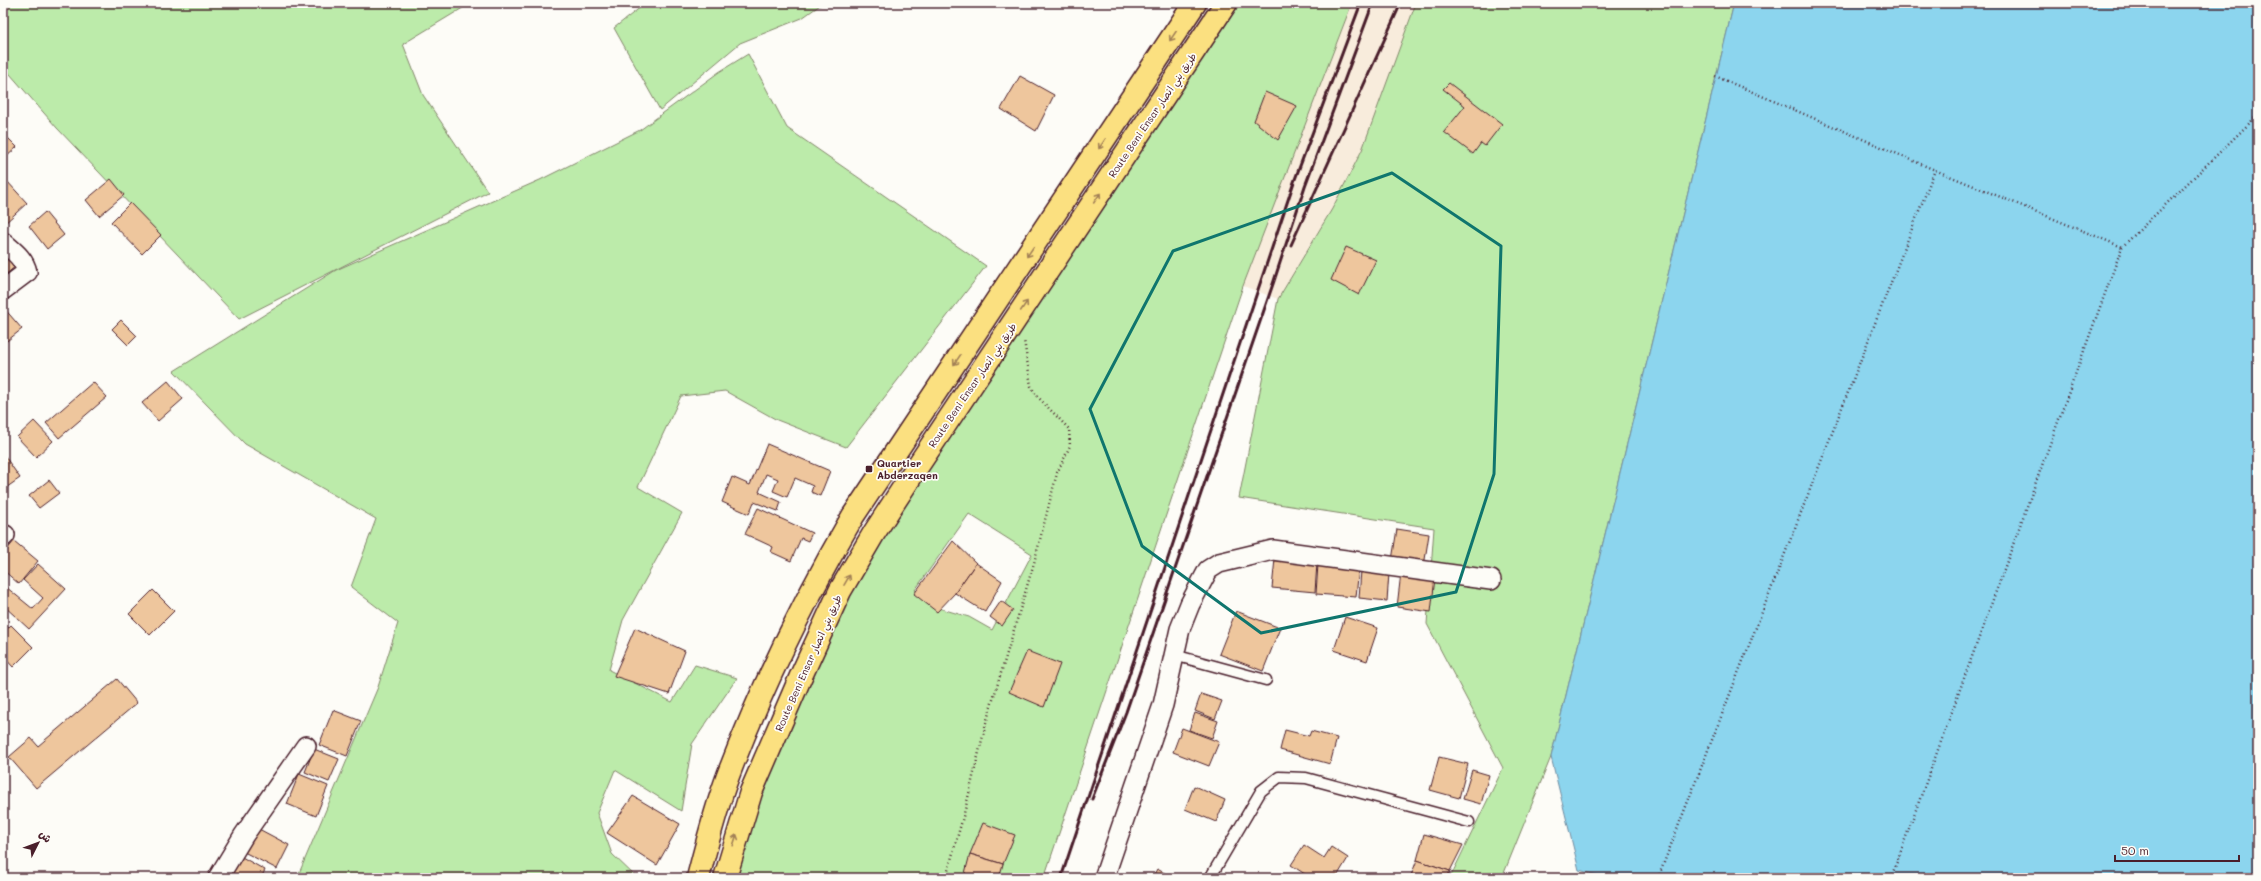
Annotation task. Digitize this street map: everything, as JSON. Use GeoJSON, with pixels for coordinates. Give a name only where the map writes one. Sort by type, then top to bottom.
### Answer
{"type":"FeatureCollection","features":[{"type":"Feature","properties":{"kind":"highway"},"geometry":{"type":"LineString","coordinates":[[698,878],[728,774],[779,654],[824,566],[853,516],[1195,3]]}},
{"type":"Feature","properties":{"kind":"highway","name":"Route Beni Ensar طريق بني انصار"},"geometry":{"type":"LineString","coordinates":[[725,878],[751,792],[801,676],[840,591],[896,498],[1226,3]]}},
{"type":"Feature","properties":{"kind":"street"},"geometry":{"type":"LineString","coordinates":[[3,242],[20,258],[25,265],[27,272],[3,290]]}},
{"type":"Feature","properties":{"kind":"street"},"geometry":{"type":"LineString","coordinates":[[1104,878],[1163,705],[1174,655],[1185,616],[1208,570],[1219,563],[1273,550],[1491,580]]}},
{"type":"Feature","properties":{"kind":"street"},"geometry":{"type":"LineString","coordinates":[[218,878],[244,835],[306,746]]}},
{"type":"Feature","properties":{"kind":"lane"},"geometry":{"type":"LineString","coordinates":[[1174,655],[1266,680]]}},
{"type":"Feature","properties":{"kind":"lane"},"geometry":{"type":"LineString","coordinates":[[1210,878],[1261,791],[1279,777],[1306,778],[1469,822]]}},
{"type":"Feature","properties":{"kind":"path"},"geometry":{"type":"LineString","coordinates":[[1715,76],[1934,170],[2122,247]]}},
{"type":"Feature","properties":{"kind":"path"},"geometry":{"type":"LineString","coordinates":[[1891,878],[2122,247],[2258,115]]}},
{"type":"Feature","properties":{"kind":"path"},"geometry":{"type":"LineString","coordinates":[[1658,878],[1934,170]]}},
{"type":"Feature","properties":{"kind":"path"},"geometry":{"type":"LineString","coordinates":[[946,878],[966,806],[986,723],[1034,563],[1057,473],[1070,446],[1069,429],[1036,395],[1031,386],[1021,311]]}},
{"type":"Feature","properties":{"kind":"highlighted area"},"geometry":{"type":"Polygon","coordinates":[[[1392,173],[1501,246],[1494,474],[1456,592],[1261,633],[1142,546],[1090,409],[1173,251],[1392,173]]]}},
{"type":"Feature","properties":{"kind":"shaded area"},"geometry":{"type":"Polygon","coordinates":[[[1352,3],[1416,3],[1362,150],[1332,209],[1278,299],[1243,286],[1352,3]]]}},
{"type":"Feature","properties":{"kind":"green space"},"geometry":{"type":"Polygon","coordinates":[[[3,3],[471,3],[403,44],[423,95],[488,192],[239,319],[57,128],[3,66],[3,3]]]}},
{"type":"Feature","properties":{"kind":"green space"},"geometry":{"type":"Polygon","coordinates":[[[646,3],[823,3],[802,18],[740,43],[660,110],[614,28],[646,3]]]}},
{"type":"Feature","properties":{"kind":"green space"},"geometry":{"type":"Polygon","coordinates":[[[1235,3],[1352,3],[1243,286],[1044,878],[735,878],[738,854],[790,713],[864,567],[1235,3]],[[969,514],[915,590],[935,607],[969,617],[992,630],[1032,554],[969,514]]]}},
{"type":"Feature","properties":{"kind":"green space"},"geometry":{"type":"Polygon","coordinates":[[[1416,3],[1734,3],[1551,757],[1502,878],[1450,878],[1503,768],[1427,624],[1434,528],[1239,498],[1278,299],[1332,209],[1362,150],[1416,3]]]}},
{"type":"Feature","properties":{"kind":"green space"},"geometry":{"type":"Polygon","coordinates":[[[748,54],[787,128],[986,266],[846,447],[777,420],[725,391],[681,396],[638,487],[682,513],[623,620],[609,670],[672,702],[695,665],[737,678],[692,744],[681,811],[615,770],[597,813],[612,854],[637,878],[297,878],[378,687],[398,623],[351,587],[376,519],[245,444],[174,371],[336,270],[540,180],[640,130],[719,72],[748,54]]]}},
{"type":"Feature","properties":{"kind":"water"},"geometry":{"type":"Polygon","coordinates":[[[1734,3],[2258,3],[2258,878],[1607,878],[1579,870],[1551,757],[1734,3]]]}},
{"type":"Feature","properties":{"kind":"building"},"geometry":{"type":"Polygon","coordinates":[[[1020,76],[1054,95],[1036,131],[1001,109],[1020,76]]]}},
{"type":"Feature","properties":{"kind":"building"},"geometry":{"type":"Polygon","coordinates":[[[1449,83],[1502,124],[1485,146],[1481,143],[1473,154],[1444,132],[1465,106],[1443,89],[1449,83]]]}},
{"type":"Feature","properties":{"kind":"building"},"geometry":{"type":"Polygon","coordinates":[[[1265,92],[1297,106],[1278,140],[1254,121],[1265,92]]]}},
{"type":"Feature","properties":{"kind":"building"},"geometry":{"type":"Polygon","coordinates":[[[3,133],[17,147],[3,160],[3,133]]]}},
{"type":"Feature","properties":{"kind":"building"},"geometry":{"type":"Polygon","coordinates":[[[111,179],[124,195],[99,216],[86,200],[111,179]]]}},
{"type":"Feature","properties":{"kind":"building"},"geometry":{"type":"Polygon","coordinates":[[[6,180],[27,203],[3,225],[3,183],[6,180]]]}},
{"type":"Feature","properties":{"kind":"building"},"geometry":{"type":"Polygon","coordinates":[[[130,203],[161,235],[142,254],[111,222],[130,203]]]}},
{"type":"Feature","properties":{"kind":"building"},"geometry":{"type":"Polygon","coordinates":[[[45,212],[64,235],[47,249],[29,226],[45,212]]]}},
{"type":"Feature","properties":{"kind":"building"},"geometry":{"type":"Polygon","coordinates":[[[1346,247],[1376,260],[1359,295],[1331,280],[1346,247]]]}},
{"type":"Feature","properties":{"kind":"building"},"geometry":{"type":"Polygon","coordinates":[[[3,250],[17,265],[3,277],[3,250]]]}},
{"type":"Feature","properties":{"kind":"building"},"geometry":{"type":"Polygon","coordinates":[[[3,307],[22,329],[3,344],[3,307]]]}},
{"type":"Feature","properties":{"kind":"building"},"geometry":{"type":"Polygon","coordinates":[[[121,320],[137,336],[128,345],[112,329],[121,320]]]}},
{"type":"Feature","properties":{"kind":"building"},"geometry":{"type":"Polygon","coordinates":[[[168,381],[183,399],[158,421],[142,403],[168,381]]]}},
{"type":"Feature","properties":{"kind":"building"},"geometry":{"type":"Polygon","coordinates":[[[93,382],[107,397],[59,438],[46,423],[93,382]]]}},
{"type":"Feature","properties":{"kind":"building"},"geometry":{"type":"Polygon","coordinates":[[[34,421],[53,441],[36,457],[17,437],[34,421]]]}},
{"type":"Feature","properties":{"kind":"building"},"geometry":{"type":"Polygon","coordinates":[[[767,444],[830,471],[820,496],[811,492],[813,486],[795,478],[787,497],[773,491],[778,479],[766,474],[759,492],[781,502],[778,511],[754,502],[749,514],[722,502],[732,477],[750,485],[767,444]]]}},
{"type":"Feature","properties":{"kind":"building"},"geometry":{"type":"Polygon","coordinates":[[[4,455],[20,478],[3,490],[3,456],[4,455]]]}},
{"type":"Feature","properties":{"kind":"building"},"geometry":{"type":"Polygon","coordinates":[[[49,480],[59,493],[39,508],[29,496],[49,480]]]}},
{"type":"Feature","properties":{"kind":"building"},"geometry":{"type":"Polygon","coordinates":[[[758,508],[812,533],[808,541],[801,538],[791,561],[771,552],[773,547],[745,534],[758,508]]]}},
{"type":"Feature","properties":{"kind":"building"},"geometry":{"type":"Polygon","coordinates":[[[1397,529],[1429,534],[1424,566],[1392,560],[1397,529]]]}},
{"type":"Feature","properties":{"kind":"building"},"geometry":{"type":"Polygon","coordinates":[[[14,541],[38,561],[19,584],[3,570],[3,555],[14,541]]]}},
{"type":"Feature","properties":{"kind":"building"},"geometry":{"type":"Polygon","coordinates":[[[953,541],[976,563],[955,593],[937,612],[914,594],[953,541]]]}},
{"type":"Feature","properties":{"kind":"building"},"geometry":{"type":"Polygon","coordinates":[[[1275,559],[1317,563],[1315,592],[1272,588],[1275,559]]]}},
{"type":"Feature","properties":{"kind":"building"},"geometry":{"type":"Polygon","coordinates":[[[976,563],[1002,581],[985,612],[955,593],[976,563]]]}},
{"type":"Feature","properties":{"kind":"building"},"geometry":{"type":"Polygon","coordinates":[[[38,564],[66,589],[29,629],[3,605],[3,591],[6,587],[33,609],[43,598],[23,580],[38,564]]]}},
{"type":"Feature","properties":{"kind":"building"},"geometry":{"type":"Polygon","coordinates":[[[1318,564],[1359,567],[1356,597],[1316,594],[1318,564]]]}},
{"type":"Feature","properties":{"kind":"building"},"geometry":{"type":"Polygon","coordinates":[[[1361,570],[1389,573],[1387,601],[1359,598],[1361,570]]]}},
{"type":"Feature","properties":{"kind":"building"},"geometry":{"type":"Polygon","coordinates":[[[1401,573],[1435,578],[1431,612],[1397,607],[1401,573]]]}},
{"type":"Feature","properties":{"kind":"building"},"geometry":{"type":"Polygon","coordinates":[[[153,590],[174,611],[150,635],[129,614],[153,590]]]}},
{"type":"Feature","properties":{"kind":"building"},"geometry":{"type":"Polygon","coordinates":[[[1001,601],[1013,610],[1002,626],[990,617],[1001,601]]]}},
{"type":"Feature","properties":{"kind":"building"},"geometry":{"type":"Polygon","coordinates":[[[1236,611],[1280,628],[1263,671],[1219,654],[1236,611]]]}},
{"type":"Feature","properties":{"kind":"building"},"geometry":{"type":"Polygon","coordinates":[[[1345,617],[1378,628],[1367,661],[1334,650],[1345,617]]]}},
{"type":"Feature","properties":{"kind":"building"},"geometry":{"type":"Polygon","coordinates":[[[11,625],[33,647],[13,667],[3,656],[3,633],[11,625]]]}},
{"type":"Feature","properties":{"kind":"building"},"geometry":{"type":"Polygon","coordinates":[[[635,628],[685,651],[669,694],[614,676],[635,628]]]}},
{"type":"Feature","properties":{"kind":"building"},"geometry":{"type":"Polygon","coordinates":[[[1027,651],[1060,664],[1044,707],[1009,692],[1027,651]]]}},
{"type":"Feature","properties":{"kind":"building"},"geometry":{"type":"Polygon","coordinates":[[[117,679],[137,703],[36,788],[9,757],[31,738],[38,746],[117,679]]]}},
{"type":"Feature","properties":{"kind":"building"},"geometry":{"type":"Polygon","coordinates":[[[1201,694],[1222,701],[1215,719],[1195,711],[1201,694]]]}},
{"type":"Feature","properties":{"kind":"building"},"geometry":{"type":"Polygon","coordinates":[[[333,710],[361,721],[347,756],[319,745],[333,710]]]}},
{"type":"Feature","properties":{"kind":"building"},"geometry":{"type":"Polygon","coordinates":[[[1195,713],[1218,721],[1212,738],[1189,730],[1195,713]]]}},
{"type":"Feature","properties":{"kind":"building"},"geometry":{"type":"Polygon","coordinates":[[[1182,728],[1219,742],[1209,766],[1173,752],[1182,728]]]}},
{"type":"Feature","properties":{"kind":"building"},"geometry":{"type":"Polygon","coordinates":[[[1285,730],[1309,736],[1311,731],[1337,738],[1330,764],[1280,750],[1285,730]]]}},
{"type":"Feature","properties":{"kind":"building"},"geometry":{"type":"Polygon","coordinates":[[[314,749],[339,759],[329,782],[305,772],[314,749]]]}},
{"type":"Feature","properties":{"kind":"building"},"geometry":{"type":"Polygon","coordinates":[[[1439,757],[1468,764],[1459,798],[1430,790],[1439,757]]]}},
{"type":"Feature","properties":{"kind":"building"},"geometry":{"type":"Polygon","coordinates":[[[1472,770],[1489,775],[1481,804],[1463,799],[1472,770]]]}},
{"type":"Feature","properties":{"kind":"building"},"geometry":{"type":"Polygon","coordinates":[[[299,774],[328,786],[316,816],[287,804],[299,774]]]}},
{"type":"Feature","properties":{"kind":"building"},"geometry":{"type":"Polygon","coordinates":[[[1194,786],[1225,800],[1216,822],[1185,809],[1194,786]]]}},
{"type":"Feature","properties":{"kind":"building"},"geometry":{"type":"Polygon","coordinates":[[[633,796],[680,824],[657,865],[607,833],[633,796]]]}},
{"type":"Feature","properties":{"kind":"building"},"geometry":{"type":"Polygon","coordinates":[[[983,823],[1015,835],[1003,864],[970,854],[983,823]]]}},
{"type":"Feature","properties":{"kind":"building"},"geometry":{"type":"Polygon","coordinates":[[[257,828],[289,845],[277,869],[244,852],[257,828]]]}},
{"type":"Feature","properties":{"kind":"building"},"geometry":{"type":"Polygon","coordinates":[[[1424,834],[1463,845],[1450,871],[1417,860],[1424,834]]]}},
{"type":"Feature","properties":{"kind":"building"},"geometry":{"type":"Polygon","coordinates":[[[1304,845],[1324,858],[1331,847],[1348,858],[1336,878],[1311,878],[1291,865],[1304,845]]]}},
{"type":"Feature","properties":{"kind":"building"},"geometry":{"type":"Polygon","coordinates":[[[970,854],[1003,864],[999,878],[964,877],[970,854]]]}},
{"type":"Feature","properties":{"kind":"building"},"geometry":{"type":"Polygon","coordinates":[[[240,856],[265,870],[261,878],[227,878],[240,856]]]}},
{"type":"Feature","properties":{"kind":"building"},"geometry":{"type":"Polygon","coordinates":[[[1417,860],[1450,871],[1447,878],[1410,878],[1417,860]]]}},
{"type":"Feature","properties":{"kind":"building"},"geometry":{"type":"Polygon","coordinates":[[[1157,869],[1174,878],[1152,878],[1157,869]]]}},
{"type":"Feature","properties":{"kind":"railway"},"geometry":{"type":"LineString","coordinates":[[1061,878],[1294,182],[1361,3]]}},
{"type":"Feature","properties":{"kind":"railway"},"geometry":{"type":"LineString","coordinates":[[1092,799],[1126,712],[1274,281],[1305,186],[1373,3]]}},
{"type":"Feature","properties":{"kind":"railway"},"geometry":{"type":"LineString","coordinates":[[1291,245],[1401,3]]}},
{"type":"Feature","properties":{"kind":"place","name":"Quartier Abderzaqen"},"geometry":{"type":"Point","coordinates":[869,469]}}]}
